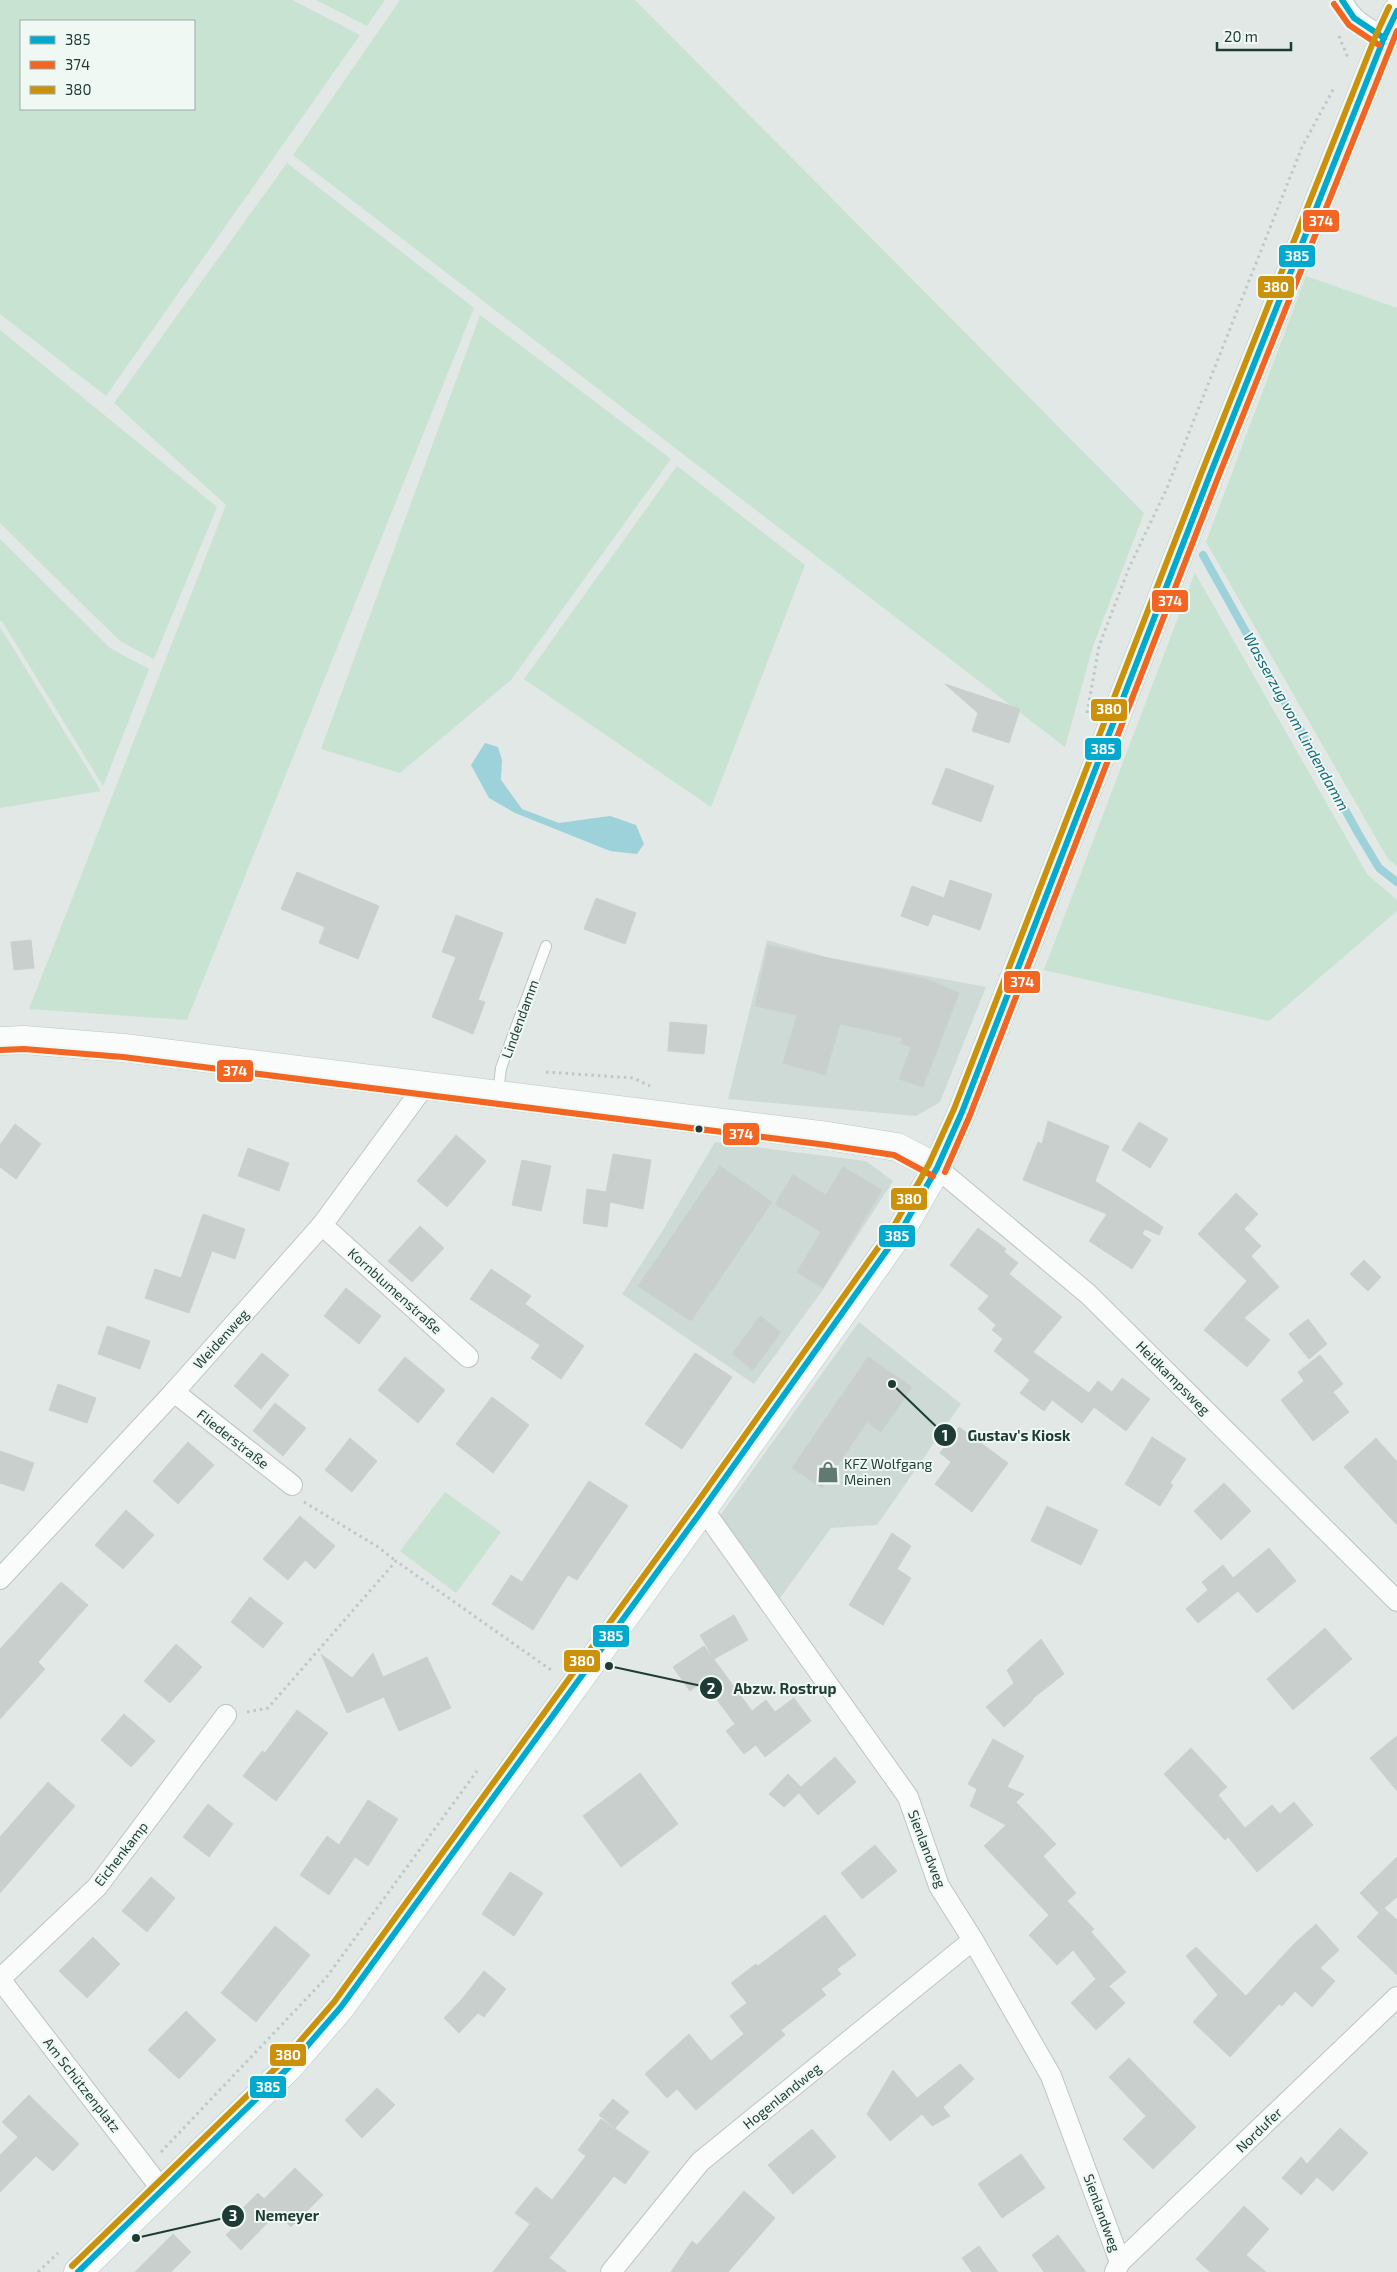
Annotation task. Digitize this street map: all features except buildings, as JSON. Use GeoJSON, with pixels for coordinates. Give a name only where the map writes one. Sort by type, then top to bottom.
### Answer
{"type":"FeatureCollection","features":[{"type":"Feature","properties":{"kind":"main road"},"geometry":{"type":"LineString","coordinates":[[78,2272],[288,2068],[341,2007],[703,1509],[902,1229],[937,1168],[962,1112],[1210,477],[1384,38],[1397,11]]}},
{"type":"Feature","properties":{"kind":"main road"},"geometry":{"type":"LineString","coordinates":[[0,1041],[24,1040],[124,1048],[781,1129],[897,1147],[937,1168]]}},
{"type":"Feature","properties":{"kind":"street"},"geometry":{"type":"LineString","coordinates":[[1342,0],[1347,12],[1355,20],[1384,38]]}},
{"type":"Feature","properties":{"kind":"street","name":"Weidenweg"},"geometry":{"type":"LineString","coordinates":[[0,1579],[174,1392],[322,1225],[425,1085]]}},
{"type":"Feature","properties":{"kind":"street","name":"Heidkampsweg"},"geometry":{"type":"LineString","coordinates":[[937,1168],[1088,1294],[1397,1600]]}},
{"type":"Feature","properties":{"kind":"street","name":"Kornblumenstraße"},"geometry":{"type":"LineString","coordinates":[[322,1225],[468,1357]]}},
{"type":"Feature","properties":{"kind":"street","name":"Fliederstraße"},"geometry":{"type":"LineString","coordinates":[[174,1392],[292,1486]]}},
{"type":"Feature","properties":{"kind":"street","name":"Sienlandweg"},"geometry":{"type":"LineString","coordinates":[[703,1509],[908,1797],[939,1886],[973,1940],[1051,2076],[1118,2267]]}},
{"type":"Feature","properties":{"kind":"street","name":"Eichenkamp"},"geometry":{"type":"LineString","coordinates":[[0,1979],[97,1887],[226,1715]]}},
{"type":"Feature","properties":{"kind":"street","name":"Hogenlandweg"},"geometry":{"type":"LineString","coordinates":[[611,2272],[700,2162],[973,1940]]}},
{"type":"Feature","properties":{"kind":"street","name":"Am Schützenplatz"},"geometry":{"type":"LineString","coordinates":[[0,1979],[163,2191]]}},
{"type":"Feature","properties":{"kind":"street","name":"Nordufer"},"geometry":{"type":"LineString","coordinates":[[1118,2267],[1397,1998]]}},
{"type":"Feature","properties":{"kind":"lane","name":"Lindendamm"},"geometry":{"type":"LineString","coordinates":[[498,1093],[501,1068],[546,946]]}},
{"type":"Feature","properties":{"kind":"path"},"geometry":{"type":"LineString","coordinates":[[292,1486],[307,1505],[378,1547],[551,1670]]}},
{"type":"Feature","properties":{"kind":"path"},"geometry":{"type":"LineString","coordinates":[[226,1715],[268,1708],[396,1560]]}},
{"type":"Feature","properties":{"kind":"path"},"geometry":{"type":"LineString","coordinates":[[546,1678],[557,1662]]}},
{"type":"Feature","properties":{"kind":"path"},"geometry":{"type":"LineString","coordinates":[[145,2168],[326,1978],[482,1765]]}},
{"type":"Feature","properties":{"kind":"path"},"geometry":{"type":"LineString","coordinates":[[38,2272],[59,2251]]}},
{"type":"Feature","properties":{"kind":"shaded area"},"geometry":{"type":"Polygon","coordinates":[[[767,940],[826,957],[986,987],[940,1102],[916,1116],[728,1099],[767,940]]]}},
{"type":"Feature","properties":{"kind":"shaded area"},"geometry":{"type":"Polygon","coordinates":[[[715,1142],[866,1161],[893,1181],[822,1291],[754,1384],[622,1294],[663,1230],[715,1142]]]}},
{"type":"Feature","properties":{"kind":"shaded area"},"geometry":{"type":"Polygon","coordinates":[[[859,1322],[961,1404],[877,1525],[831,1528],[777,1602],[719,1517],[859,1322]]]}},
{"type":"Feature","properties":{"kind":"green space"},"geometry":{"type":"Polygon","coordinates":[[[0,0],[292,0],[360,35],[106,396],[0,314],[0,0]]]}},
{"type":"Feature","properties":{"kind":"green space"},"geometry":{"type":"Polygon","coordinates":[[[316,0],[385,0],[367,26],[316,0]]]}},
{"type":"Feature","properties":{"kind":"green space"},"geometry":{"type":"Polygon","coordinates":[[[400,0],[635,0],[1144,513],[1093,646],[1065,747],[293,155],[400,0]]]}},
{"type":"Feature","properties":{"kind":"green space"},"geometry":{"type":"Polygon","coordinates":[[[287,163],[474,308],[187,1020],[29,1009],[226,505],[114,403],[287,163]]]}},
{"type":"Feature","properties":{"kind":"green space"},"geometry":{"type":"Polygon","coordinates":[[[1306,276],[1397,308],[1397,866],[1388,859],[1206,542],[1306,276]]]}},
{"type":"Feature","properties":{"kind":"green space"},"geometry":{"type":"Polygon","coordinates":[[[480,315],[671,459],[511,680],[400,773],[321,749],[480,315]]]}},
{"type":"Feature","properties":{"kind":"green space"},"geometry":{"type":"Polygon","coordinates":[[[0,330],[217,507],[154,659],[120,641],[0,523],[0,330]]]}},
{"type":"Feature","properties":{"kind":"green space"},"geometry":{"type":"Polygon","coordinates":[[[677,466],[805,565],[711,807],[524,679],[677,466]]]}},
{"type":"Feature","properties":{"kind":"green space"},"geometry":{"type":"Polygon","coordinates":[[[0,539],[110,648],[149,669],[103,786],[2,621],[0,622],[0,539]]]}},
{"type":"Feature","properties":{"kind":"green space"},"geometry":{"type":"Polygon","coordinates":[[[1195,573],[1367,874],[1397,900],[1397,911],[1269,1021],[1044,970],[1195,573]]]}},
{"type":"Feature","properties":{"kind":"green space"},"geometry":{"type":"Polygon","coordinates":[[[0,627],[101,791],[0,808],[0,627]]]}},
{"type":"Feature","properties":{"kind":"green space"},"geometry":{"type":"Polygon","coordinates":[[[445,1492],[501,1532],[456,1593],[400,1551],[445,1492]]]}},
{"type":"Feature","properties":{"kind":"water"},"geometry":{"type":"Polygon","coordinates":[[[485,743],[498,747],[502,760],[501,780],[522,809],[559,823],[610,816],[636,825],[644,844],[637,854],[610,851],[515,813],[489,798],[471,765],[485,743]]]}},
{"type":"Feature","properties":{"kind":"waterway","name":"Wasserzug vom Lindendamm"},"geometry":{"type":"LineString","coordinates":[[1203,555],[1358,833],[1379,868],[1397,882]]}},
{"type":"Feature","properties":{"kind":"transit line","name":"385"},"geometry":{"type":"LineString","coordinates":[[1342,0],[1354,18],[1384,38]]}},
{"type":"Feature","properties":{"kind":"transit line","name":"374"},"geometry":{"type":"LineString","coordinates":[[1334,4],[1349,25],[1379,45]]}},
{"type":"Feature","properties":{"kind":"transit line","name":"380"},"geometry":{"type":"LineString","coordinates":[[72,2266],[282,2062],[334,2002],[696,1504],[895,1224],[929,1164],[954,1109],[1201,474],[1376,35],[1389,7]]}},
{"type":"Feature","properties":{"kind":"transit line","name":"385"},"geometry":{"type":"LineString","coordinates":[[78,2272],[288,2068],[341,2007],[703,1509],[902,1229],[937,1168],[962,1112],[1209,477],[1384,38],[1397,11]]}},
{"type":"Feature","properties":{"kind":"transit line","name":"374"},"geometry":{"type":"LineString","coordinates":[[945,1172],[970,1115],[1217,480],[1397,31]]}},
{"type":"Feature","properties":{"kind":"transit line","name":"374"},"geometry":{"type":"LineString","coordinates":[[0,1050],[24,1049],[123,1057],[827,1145],[894,1155],[933,1176]]}},
{"type":"Feature","properties":{"kind":"place","name":"Gustav's Kiosk"},"geometry":{"type":"Point","coordinates":[892,1384]}},
{"type":"Feature","properties":{"kind":"place","name":"KFZ Wolfgang Meinen"},"geometry":{"type":"Point","coordinates":[828,1472]}},
{"type":"Feature","properties":{"kind":"place","name":"Abzw. Rostrup"},"geometry":{"type":"Point","coordinates":[609,1666]}},
{"type":"Feature","properties":{"kind":"place","name":"Nemeyer"},"geometry":{"type":"Point","coordinates":[136,2238]}}]}
